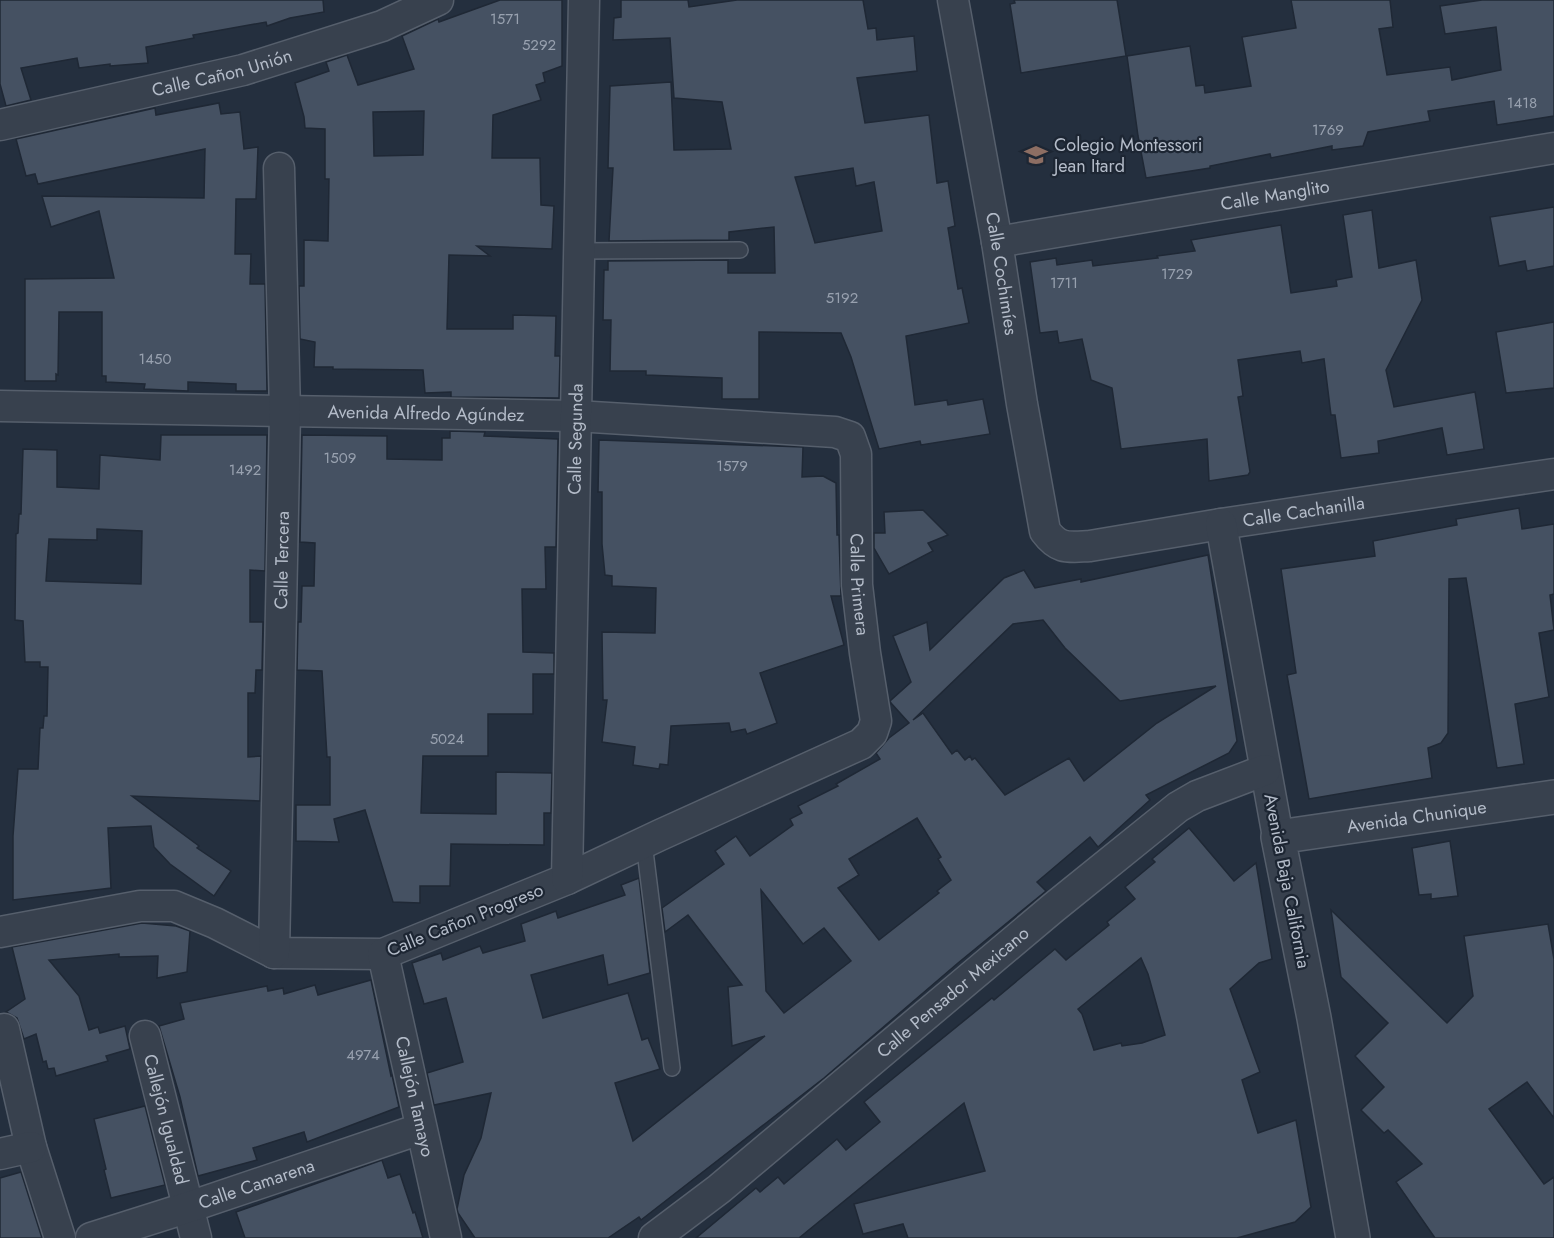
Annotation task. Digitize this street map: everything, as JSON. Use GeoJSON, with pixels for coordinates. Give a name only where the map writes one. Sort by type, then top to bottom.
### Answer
{"type":"FeatureCollection","features":[{"type":"Feature","properties":{"kind":"street","name":"Calle Cañon Unión"},"geometry":{"type":"LineString","coordinates":[[0,125],[243,70],[382,26],[438,0]]}},
{"type":"Feature","properties":{"kind":"street","name":"Calle Segunda"},"geometry":{"type":"LineString","coordinates":[[567,879],[584,0]]}},
{"type":"Feature","properties":{"kind":"street","name":"Calle Cochimíes"},"geometry":{"type":"LineString","coordinates":[[954,0],[1045,531],[1054,543]]}},
{"type":"Feature","properties":{"kind":"street","name":"Calle Manglito"},"geometry":{"type":"LineString","coordinates":[[997,242],[1554,148]]}},
{"type":"Feature","properties":{"kind":"street","name":"Calle Tercera"},"geometry":{"type":"LineString","coordinates":[[274,953],[285,412],[279,168]]}},
{"type":"Feature","properties":{"kind":"street","name":"Avenida Alfredo Agúndez"},"geometry":{"type":"LineString","coordinates":[[0,405],[576,416],[835,432],[850,438]]}},
{"type":"Feature","properties":{"kind":"street","name":"Calle Primera"},"geometry":{"type":"LineString","coordinates":[[850,438],[856,454],[857,585],[876,721],[872,733]]}},
{"type":"Feature","properties":{"kind":"street","name":"Calle Cachanilla"},"geometry":{"type":"LineString","coordinates":[[1054,543],[1068,547],[1090,546],[1554,474]]}},
{"type":"Feature","properties":{"kind":"street","name":"Avenida Baja California"},"geometry":{"type":"LineString","coordinates":[[1221,524],[1353,1238]]}},
{"type":"Feature","properties":{"kind":"street","name":"Calle Cañon Progreso"},"geometry":{"type":"LineString","coordinates":[[0,932],[140,906],[174,906],[216,923],[274,953],[383,954],[567,879],[861,744],[872,733]]}},
{"type":"Feature","properties":{"kind":"street","name":"Calle Pensador Mexicano"},"geometry":{"type":"LineString","coordinates":[[654,1238],[728,1181],[1053,908],[1178,807],[1197,796],[1265,770]]}},
{"type":"Feature","properties":{"kind":"street","name":"Avenida Chunique"},"geometry":{"type":"LineString","coordinates":[[1278,837],[1554,797]]}},
{"type":"Feature","properties":{"kind":"street","name":"Callejón Tamayo"},"geometry":{"type":"LineString","coordinates":[[383,954],[446,1238]]}},
{"type":"Feature","properties":{"kind":"street"},"geometry":{"type":"LineString","coordinates":[[4,1029],[31,1147],[60,1238]]}},
{"type":"Feature","properties":{"kind":"street","name":"Callejón Igualdad"},"geometry":{"type":"LineString","coordinates":[[145,1036],[196,1238]]}},
{"type":"Feature","properties":{"kind":"street","name":"Calle Camarena"},"geometry":{"type":"LineString","coordinates":[[91,1238],[420,1129]]}},
{"type":"Feature","properties":{"kind":"street"},"geometry":{"type":"LineString","coordinates":[[0,1154],[31,1147]]}},
{"type":"Feature","properties":{"kind":"lane"},"geometry":{"type":"LineString","coordinates":[[580,251],[740,250]]}},
{"type":"Feature","properties":{"kind":"lane"},"geometry":{"type":"LineString","coordinates":[[644,843],[672,1068]]}},
{"type":"Feature","properties":{"kind":"building"},"geometry":{"type":"Polygon","coordinates":[[[0,0],[323,0],[324,12],[290,18],[267,26],[266,22],[193,35],[194,38],[146,47],[148,63],[79,68],[77,58],[21,68],[31,100],[6,106],[0,84],[0,0]]]}},
{"type":"Feature","properties":{"kind":"building"},"geometry":{"type":"Polygon","coordinates":[[[500,0],[562,0],[562,66],[543,73],[545,82],[536,85],[541,100],[493,115],[492,158],[540,158],[541,205],[554,206],[552,249],[477,246],[490,256],[449,255],[447,329],[513,329],[513,315],[556,316],[555,356],[560,356],[559,398],[451,397],[451,392],[425,393],[423,370],[314,367],[315,342],[300,339],[299,286],[304,286],[304,240],[328,241],[329,179],[325,179],[325,129],[305,128],[295,83],[329,71],[326,62],[347,55],[358,85],[414,69],[402,36],[438,19],[439,22],[500,0]],[[424,111],[373,112],[374,156],[423,155],[424,111]]]}},
{"type":"Feature","properties":{"kind":"building"},"geometry":{"type":"Polygon","coordinates":[[[621,0],[688,0],[689,7],[737,0],[863,0],[868,29],[876,28],[877,40],[914,36],[917,71],[857,78],[865,123],[929,115],[937,183],[948,181],[955,226],[948,228],[958,289],[962,288],[969,323],[906,336],[915,405],[947,400],[948,405],[983,399],[990,434],[921,445],[920,441],[879,449],[851,357],[841,333],[759,332],[759,399],[722,399],[722,378],[646,375],[646,371],[610,371],[611,320],[603,320],[604,270],[608,270],[608,261],[728,260],[728,273],[775,273],[774,227],[729,232],[729,240],[609,241],[613,168],[608,168],[610,86],[671,82],[674,150],[731,149],[722,102],[674,98],[670,38],[613,40],[614,18],[621,17],[621,0]],[[853,168],[795,177],[815,243],[882,231],[874,182],[856,186],[853,168]]]}},
{"type":"Feature","properties":{"kind":"building"},"geometry":{"type":"Polygon","coordinates":[[[1014,0],[1117,0],[1126,56],[1021,73],[1010,4],[1015,3],[1014,0]]]}},
{"type":"Feature","properties":{"kind":"building"},"geometry":{"type":"Polygon","coordinates":[[[1291,0],[1390,0],[1393,27],[1379,29],[1387,75],[1450,67],[1452,80],[1501,70],[1496,27],[1445,34],[1440,6],[1482,0],[1554,0],[1554,116],[1497,125],[1494,101],[1428,111],[1430,121],[1368,132],[1363,146],[1332,150],[1332,146],[1271,158],[1270,154],[1210,166],[1210,168],[1146,178],[1127,56],[1190,46],[1196,86],[1204,85],[1205,93],[1251,86],[1242,37],[1296,28],[1291,0]]]}},
{"type":"Feature","properties":{"kind":"building"},"geometry":{"type":"Polygon","coordinates":[[[219,103],[221,114],[240,112],[244,149],[258,147],[256,199],[236,199],[235,254],[251,254],[250,284],[265,284],[267,391],[236,391],[236,384],[188,382],[188,391],[144,389],[145,384],[106,382],[106,376],[102,376],[102,312],[59,312],[56,381],[25,381],[25,279],[114,278],[99,211],[51,227],[42,196],[204,198],[205,149],[38,184],[35,174],[26,176],[16,139],[155,108],[156,115],[219,103]]]}},
{"type":"Feature","properties":{"kind":"building"},"geometry":{"type":"Polygon","coordinates":[[[1554,207],[1554,266],[1527,271],[1525,261],[1499,266],[1490,217],[1554,207]]]}},
{"type":"Feature","properties":{"kind":"building"},"geometry":{"type":"Polygon","coordinates":[[[1372,210],[1379,268],[1416,260],[1422,300],[1386,370],[1394,407],[1475,392],[1484,449],[1447,455],[1442,428],[1378,441],[1379,453],[1341,458],[1335,415],[1331,415],[1324,359],[1302,363],[1300,351],[1238,360],[1243,396],[1238,397],[1250,472],[1248,475],[1209,481],[1207,439],[1121,449],[1112,388],[1091,380],[1082,339],[1059,343],[1057,331],[1040,333],[1030,262],[1056,258],[1057,265],[1092,260],[1093,266],[1158,258],[1157,256],[1195,251],[1191,240],[1281,225],[1291,293],[1337,286],[1336,280],[1352,277],[1343,215],[1372,210]]]}},
{"type":"Feature","properties":{"kind":"building"},"geometry":{"type":"Polygon","coordinates":[[[1554,322],[1554,388],[1506,393],[1496,332],[1554,322]]]}},
{"type":"Feature","properties":{"kind":"building"},"geometry":{"type":"Polygon","coordinates":[[[450,431],[485,432],[484,436],[558,439],[556,547],[545,547],[546,589],[522,589],[523,652],[554,653],[554,674],[533,674],[533,714],[488,714],[488,756],[423,756],[421,813],[496,814],[496,772],[552,773],[551,813],[544,813],[544,845],[451,844],[450,886],[420,886],[420,903],[393,902],[365,810],[334,819],[339,842],[296,841],[296,805],[330,805],[330,757],[327,757],[322,671],[297,670],[298,622],[301,622],[302,586],[314,586],[315,543],[300,542],[302,435],[387,436],[387,459],[442,460],[442,438],[450,438],[450,431]]]}},
{"type":"Feature","properties":{"kind":"building"},"geometry":{"type":"Polygon","coordinates":[[[161,435],[267,435],[265,571],[250,570],[250,622],[263,622],[262,670],[256,670],[255,693],[248,693],[248,757],[261,756],[260,801],[132,796],[199,846],[197,848],[231,871],[214,896],[170,864],[154,847],[151,826],[108,828],[111,888],[13,900],[13,836],[18,769],[38,769],[40,728],[43,728],[44,716],[47,716],[48,667],[40,667],[40,662],[25,662],[23,621],[15,620],[16,534],[18,533],[19,514],[21,514],[23,449],[57,450],[57,487],[99,489],[100,455],[160,460],[161,435]],[[97,529],[97,540],[49,539],[46,581],[141,584],[142,531],[97,529]]]}},
{"type":"Feature","properties":{"kind":"building"},"geometry":{"type":"Polygon","coordinates":[[[599,440],[803,447],[802,477],[823,476],[836,483],[841,596],[831,596],[844,645],[760,673],[777,723],[747,734],[745,729],[731,732],[729,723],[671,726],[668,765],[660,764],[659,769],[633,765],[635,747],[602,742],[607,700],[603,700],[602,632],[655,633],[656,588],[612,586],[612,576],[605,575],[602,544],[602,492],[598,492],[599,440]]]}},
{"type":"Feature","properties":{"kind":"building"},"geometry":{"type":"Polygon","coordinates":[[[1519,508],[1522,529],[1554,524],[1554,594],[1550,595],[1554,630],[1539,633],[1549,697],[1515,704],[1524,764],[1497,768],[1466,578],[1449,579],[1448,733],[1441,743],[1428,748],[1432,778],[1309,799],[1287,675],[1296,673],[1281,569],[1375,556],[1373,541],[1457,525],[1456,519],[1519,508]]]}},
{"type":"Feature","properties":{"kind":"building"},"geometry":{"type":"Polygon","coordinates":[[[923,510],[948,535],[928,543],[933,551],[889,574],[874,548],[874,533],[885,533],[884,512],[923,510]]]}},
{"type":"Feature","properties":{"kind":"building"},"geometry":{"type":"Polygon","coordinates":[[[1208,555],[1237,741],[1229,753],[1146,795],[1150,800],[1098,847],[1090,837],[1037,882],[1046,891],[824,1078],[641,1220],[639,1217],[608,1238],[475,1238],[457,1209],[464,1175],[481,1138],[491,1093],[434,1105],[427,1073],[463,1062],[446,998],[424,1004],[412,963],[441,953],[443,960],[480,946],[483,953],[525,941],[521,924],[556,911],[558,918],[625,895],[621,885],[639,878],[650,973],[608,985],[603,955],[531,975],[543,1018],[628,993],[642,1040],[648,1038],[660,1069],[615,1083],[633,1141],[765,1036],[732,1046],[728,987],[742,985],[688,915],[665,932],[662,908],[724,864],[715,851],[736,836],[750,856],[793,825],[790,819],[802,813],[798,806],[838,786],[836,784],[880,759],[876,753],[889,738],[909,723],[890,701],[911,682],[893,636],[927,622],[930,650],[1004,578],[1024,570],[1035,588],[1081,579],[1081,582],[1208,555]],[[1043,620],[1013,624],[913,720],[923,713],[952,754],[957,750],[965,760],[970,756],[972,760],[975,758],[1005,795],[1069,758],[1084,781],[1157,723],[1216,686],[1120,701],[1065,648],[1043,620]],[[917,818],[849,859],[859,875],[838,888],[879,940],[939,893],[937,891],[951,880],[938,859],[941,857],[917,818]],[[761,890],[766,991],[784,1013],[851,961],[824,928],[803,944],[761,890]]]}},
{"type":"Feature","properties":{"kind":"building"},"geometry":{"type":"Polygon","coordinates":[[[1189,828],[1234,881],[1256,863],[1272,959],[1259,963],[1230,989],[1260,1072],[1242,1080],[1258,1133],[1296,1120],[1311,1207],[1295,1222],[1237,1238],[908,1238],[903,1224],[863,1234],[854,1204],[985,1171],[964,1103],[799,1238],[696,1238],[756,1188],[760,1192],[778,1177],[784,1184],[837,1139],[846,1150],[880,1122],[864,1102],[1055,949],[1066,960],[1109,925],[1107,922],[1135,899],[1125,887],[1155,862],[1152,859],[1189,828]],[[1141,958],[1078,1009],[1082,1014],[1094,1050],[1121,1043],[1122,1046],[1142,1043],[1165,1035],[1148,974],[1141,958]]]}},
{"type":"Feature","properties":{"kind":"building"},"geometry":{"type":"Polygon","coordinates":[[[1450,841],[1458,896],[1431,899],[1431,894],[1419,895],[1412,848],[1450,841]]]}},
{"type":"Feature","properties":{"kind":"building"},"geometry":{"type":"Polygon","coordinates":[[[1331,910],[1447,1023],[1473,996],[1464,936],[1548,924],[1554,959],[1554,1118],[1527,1082],[1489,1109],[1544,1184],[1554,1177],[1554,1238],[1435,1238],[1396,1182],[1422,1164],[1388,1130],[1384,1133],[1361,1110],[1384,1087],[1355,1056],[1388,1023],[1341,977],[1331,910]]]}},
{"type":"Feature","properties":{"kind":"building"},"geometry":{"type":"Polygon","coordinates":[[[142,923],[176,926],[190,931],[187,972],[157,978],[158,956],[119,957],[119,954],[49,960],[79,996],[89,1030],[98,1027],[100,1033],[125,1026],[130,1049],[106,1056],[108,1061],[56,1076],[54,1068],[48,1069],[46,1061],[43,1062],[36,1034],[24,1039],[17,1018],[6,1012],[25,999],[12,947],[142,923]]]}},
{"type":"Feature","properties":{"kind":"building"},"geometry":{"type":"Polygon","coordinates":[[[371,980],[399,1107],[307,1142],[304,1132],[253,1148],[257,1160],[198,1176],[180,1097],[159,1026],[184,1019],[180,1003],[267,986],[268,991],[283,988],[284,994],[315,985],[318,995],[371,980]]]}},
{"type":"Feature","properties":{"kind":"building"},"geometry":{"type":"Polygon","coordinates":[[[145,1106],[165,1185],[111,1198],[94,1119],[145,1106]]]}},
{"type":"Feature","properties":{"kind":"building"},"geometry":{"type":"Polygon","coordinates":[[[382,1160],[388,1178],[400,1174],[423,1238],[245,1238],[236,1212],[382,1160]]]}},
{"type":"Feature","properties":{"kind":"building"},"geometry":{"type":"Polygon","coordinates":[[[21,1172],[42,1238],[0,1238],[0,1178],[21,1172]]]}},
{"type":"Feature","properties":{"kind":"place","name":"Colegio Montessori Jean Itard"},"geometry":{"type":"Point","coordinates":[1036,155]}}]}
